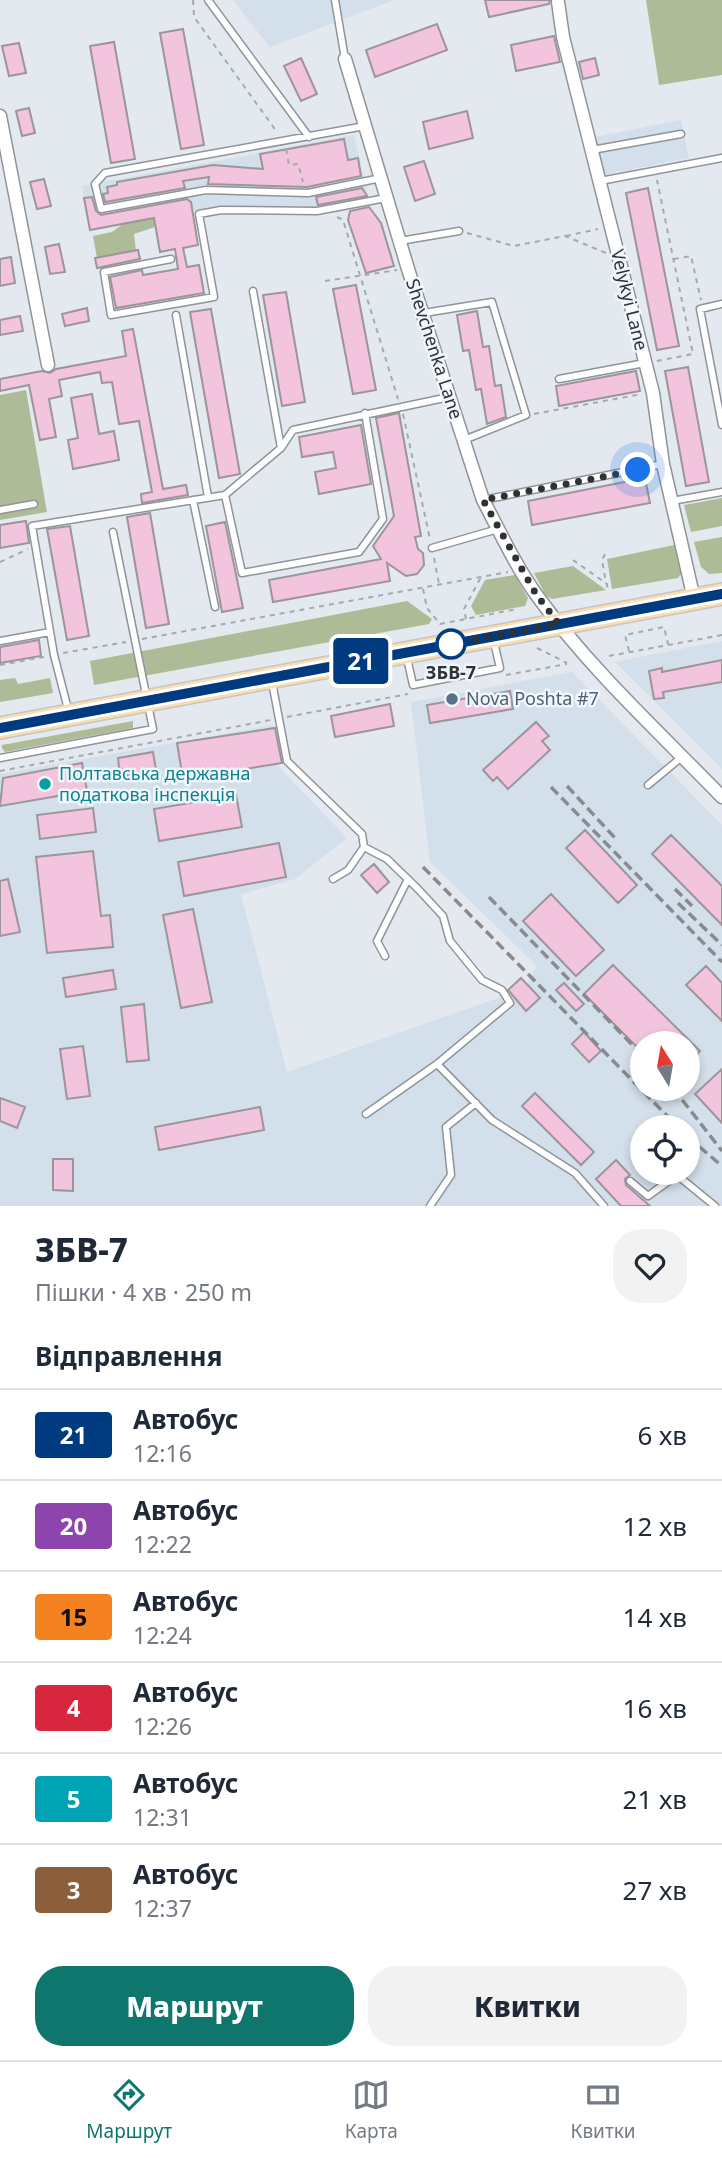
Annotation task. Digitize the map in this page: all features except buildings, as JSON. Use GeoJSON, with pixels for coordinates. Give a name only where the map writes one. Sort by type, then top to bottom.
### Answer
{"type":"FeatureCollection","features":[{"type":"Feature","properties":{"kind":"main road"},"geometry":{"type":"LineString","coordinates":[[0,728],[694,599],[721,598]]}},
{"type":"Feature","properties":{"kind":"street","name":"Velykyi Lane"},"geometry":{"type":"LineString","coordinates":[[558,2],[599,181],[653,393],[663,464],[694,599]]}},
{"type":"Feature","properties":{"kind":"street","name":"Shevchenka Lane"},"geometry":{"type":"LineString","coordinates":[[345,59],[408,269],[483,500],[536,594],[559,624],[722,797]]}},
{"type":"Feature","properties":{"kind":"street"},"geometry":{"type":"LineString","coordinates":[[0,116],[48,365]]}},
{"type":"Feature","properties":{"kind":"lane"},"geometry":{"type":"LineString","coordinates":[[208,0],[309,137]]}},
{"type":"Feature","properties":{"kind":"lane"},"geometry":{"type":"LineString","coordinates":[[335,0],[345,59]]}},
{"type":"Feature","properties":{"kind":"lane"},"geometry":{"type":"LineString","coordinates":[[365,126],[105,173],[95,184],[101,209],[206,190],[308,193],[381,178]]}},
{"type":"Feature","properties":{"kind":"lane"},"geometry":{"type":"LineString","coordinates":[[592,150],[681,134]]}},
{"type":"Feature","properties":{"kind":"lane"},"geometry":{"type":"LineString","coordinates":[[599,181],[722,158]]}},
{"type":"Feature","properties":{"kind":"lane"},"geometry":{"type":"LineString","coordinates":[[172,259],[104,272],[111,315],[214,297],[199,214],[221,210],[321,210],[387,198]]}},
{"type":"Feature","properties":{"kind":"lane"},"geometry":{"type":"LineString","coordinates":[[400,242],[459,231]]}},
{"type":"Feature","properties":{"kind":"lane"},"geometry":{"type":"LineString","coordinates":[[253,291],[281,449]]}},
{"type":"Feature","properties":{"kind":"lane"},"geometry":{"type":"LineString","coordinates":[[424,313],[492,302],[526,415],[464,440]]}},
{"type":"Feature","properties":{"kind":"lane"},"geometry":{"type":"LineString","coordinates":[[722,304],[700,309],[722,425]]}},
{"type":"Feature","properties":{"kind":"lane"},"geometry":{"type":"LineString","coordinates":[[176,315],[208,497]]}},
{"type":"Feature","properties":{"kind":"lane"},"geometry":{"type":"LineString","coordinates":[[559,379],[645,363]]}},
{"type":"Feature","properties":{"kind":"lane"},"geometry":{"type":"LineString","coordinates":[[713,383],[722,381]]}},
{"type":"Feature","properties":{"kind":"lane"},"geometry":{"type":"LineString","coordinates":[[69,715],[54,655],[32,526],[225,495],[281,449],[293,430],[450,397]]}},
{"type":"Feature","properties":{"kind":"lane"},"geometry":{"type":"LineString","coordinates":[[225,495],[242,573],[359,552],[383,519],[366,413]]}},
{"type":"Feature","properties":{"kind":"lane"},"geometry":{"type":"LineString","coordinates":[[483,500],[663,464]]}},
{"type":"Feature","properties":{"kind":"lane"},"geometry":{"type":"LineString","coordinates":[[672,501],[722,492]]}},
{"type":"Feature","properties":{"kind":"lane"},"geometry":{"type":"LineString","coordinates":[[194,500],[215,607]]}},
{"type":"Feature","properties":{"kind":"lane"},"geometry":{"type":"LineString","coordinates":[[0,510],[34,504]]}},
{"type":"Feature","properties":{"kind":"lane"},"geometry":{"type":"LineString","coordinates":[[432,548],[498,529]]}},
{"type":"Feature","properties":{"kind":"lane"},"geometry":{"type":"LineString","coordinates":[[0,758],[153,729],[113,533]]}},
{"type":"Feature","properties":{"kind":"lane"},"geometry":{"type":"LineString","coordinates":[[0,641],[50,632]]}},
{"type":"Feature","properties":{"kind":"lane"},"geometry":{"type":"LineString","coordinates":[[405,652],[413,685],[500,668],[493,636]]}},
{"type":"Feature","properties":{"kind":"lane"},"geometry":{"type":"LineString","coordinates":[[271,677],[287,761],[362,834],[365,847],[387,859],[443,916],[450,941],[482,980],[502,990],[510,1003],[437,1064],[366,1114]]}},
{"type":"Feature","properties":{"kind":"lane"},"geometry":{"type":"LineString","coordinates":[[648,785],[683,756]]}},
{"type":"Feature","properties":{"kind":"lane"},"geometry":{"type":"LineString","coordinates":[[332,879],[348,870],[365,847]]}},
{"type":"Feature","properties":{"kind":"lane"},"geometry":{"type":"LineString","coordinates":[[385,956],[377,941],[408,879]]}},
{"type":"Feature","properties":{"kind":"lane"},"geometry":{"type":"LineString","coordinates":[[437,1064],[492,1120],[575,1173],[604,1206]]}},
{"type":"Feature","properties":{"kind":"lane"},"geometry":{"type":"LineString","coordinates":[[430,1206],[451,1175],[446,1127],[476,1103]]}},
{"type":"Feature","properties":{"kind":"lane"},"geometry":{"type":"LineString","coordinates":[[629,1181],[648,1196],[677,1175],[715,1206]]}},
{"type":"Feature","properties":{"kind":"path"},"geometry":{"type":"LineString","coordinates":[[193,0],[194,17],[284,142],[289,165],[298,164],[308,193]]}},
{"type":"Feature","properties":{"kind":"path"},"geometry":{"type":"LineString","coordinates":[[645,363],[693,354],[655,170]]}},
{"type":"Feature","properties":{"kind":"path"},"geometry":{"type":"LineString","coordinates":[[321,210],[343,220],[401,407],[439,584]]}},
{"type":"Feature","properties":{"kind":"path"},"geometry":{"type":"LineString","coordinates":[[459,231],[514,246],[610,226]]}},
{"type":"Feature","properties":{"kind":"path"},"geometry":{"type":"LineString","coordinates":[[565,236],[619,260]]}},
{"type":"Feature","properties":{"kind":"path"},"geometry":{"type":"LineString","coordinates":[[674,259],[691,256],[703,308]]}},
{"type":"Feature","properties":{"kind":"path"},"geometry":{"type":"LineString","coordinates":[[325,281],[408,269]]}},
{"type":"Feature","properties":{"kind":"path"},"geometry":{"type":"LineString","coordinates":[[526,415],[653,393]]}},
{"type":"Feature","properties":{"kind":"path"},"geometry":{"type":"LineString","coordinates":[[0,562],[36,546]]}},
{"type":"Feature","properties":{"kind":"path"},"geometry":{"type":"LineString","coordinates":[[606,554],[602,560],[608,592]]}},
{"type":"Feature","properties":{"kind":"path"},"geometry":{"type":"LineString","coordinates":[[573,560],[607,584]]}},
{"type":"Feature","properties":{"kind":"path"},"geometry":{"type":"LineString","coordinates":[[0,665],[515,570]]}},
{"type":"Feature","properties":{"kind":"path"},"geometry":{"type":"LineString","coordinates":[[466,619],[464,609],[482,576]]}},
{"type":"Feature","properties":{"kind":"path"},"geometry":{"type":"LineString","coordinates":[[422,587],[426,608],[440,624],[517,608]]}},
{"type":"Feature","properties":{"kind":"path"},"geometry":{"type":"LineString","coordinates":[[630,652],[625,635],[664,627],[668,645]]}},
{"type":"Feature","properties":{"kind":"path"},"geometry":{"type":"LineString","coordinates":[[609,656],[722,635]]}},
{"type":"Feature","properties":{"kind":"path"},"geometry":{"type":"LineString","coordinates":[[501,676],[568,664],[537,648]]}},
{"type":"Feature","properties":{"kind":"path"},"geometry":{"type":"LineString","coordinates":[[0,771],[415,692]]}},
{"type":"Feature","properties":{"kind":"shaded area"},"geometry":{"type":"Polygon","coordinates":[[[233,0],[394,0],[270,47],[233,0]]]}},
{"type":"Feature","properties":{"kind":"shaded area"},"geometry":{"type":"Polygon","coordinates":[[[681,120],[689,158],[602,175],[595,137],[681,120]]]}},
{"type":"Feature","properties":{"kind":"shaded area"},"geometry":{"type":"Polygon","coordinates":[[[354,135],[369,199],[319,208],[219,206],[90,230],[82,186],[354,135]]]}},
{"type":"Feature","properties":{"kind":"shaded area"},"geometry":{"type":"Polygon","coordinates":[[[722,641],[722,769],[615,662],[722,641]]]}},
{"type":"Feature","properties":{"kind":"shaded area"},"geometry":{"type":"Polygon","coordinates":[[[572,672],[722,825],[722,1206],[0,1206],[0,774],[273,725],[278,766],[347,838],[295,879],[241,894],[287,1072],[524,989],[537,966],[430,862],[411,702],[572,672]]]}},
{"type":"Feature","properties":{"kind":"green space"},"geometry":{"type":"Polygon","coordinates":[[[646,0],[722,0],[722,75],[659,85],[646,0]]]}},
{"type":"Feature","properties":{"kind":"green space"},"geometry":{"type":"Polygon","coordinates":[[[157,217],[158,226],[134,234],[136,251],[97,258],[93,236],[112,232],[127,221],[157,217]]]}},
{"type":"Feature","properties":{"kind":"green space"},"geometry":{"type":"Polygon","coordinates":[[[26,390],[47,512],[0,520],[0,395],[26,390]]]}},
{"type":"Feature","properties":{"kind":"green space"},"geometry":{"type":"Polygon","coordinates":[[[722,498],[722,526],[691,532],[684,505],[722,498]]]}},
{"type":"Feature","properties":{"kind":"green space"},"geometry":{"type":"Polygon","coordinates":[[[722,537],[722,573],[709,574],[701,567],[694,542],[722,537]]]}},
{"type":"Feature","properties":{"kind":"green space"},"geometry":{"type":"Polygon","coordinates":[[[679,544],[683,572],[678,578],[612,589],[607,559],[679,544]]]}},
{"type":"Feature","properties":{"kind":"green space"},"geometry":{"type":"Polygon","coordinates":[[[573,566],[606,590],[552,599],[546,596],[534,573],[573,566]]]}},
{"type":"Feature","properties":{"kind":"green space"},"geometry":{"type":"Polygon","coordinates":[[[515,575],[528,598],[525,606],[476,615],[471,606],[485,580],[515,575]]]}},
{"type":"Feature","properties":{"kind":"green space"},"geometry":{"type":"Polygon","coordinates":[[[407,601],[432,619],[429,624],[94,685],[90,661],[407,601]]]}},
{"type":"Feature","properties":{"kind":"green space"},"geometry":{"type":"Polygon","coordinates":[[[15,678],[18,684],[50,678],[53,693],[0,702],[0,680],[15,678]]]}},
{"type":"Feature","properties":{"kind":"green space"},"geometry":{"type":"Polygon","coordinates":[[[133,721],[133,728],[5,752],[2,748],[2,745],[133,721]]]}},
{"type":"Feature","properties":{"kind":"railway"},"geometry":{"type":"LineString","coordinates":[[567,786],[615,838]]}},
{"type":"Feature","properties":{"kind":"railway"},"geometry":{"type":"LineString","coordinates":[[551,787],[722,962]]}},
{"type":"Feature","properties":{"kind":"railway"},"geometry":{"type":"LineString","coordinates":[[423,867],[666,1115]]}},
{"type":"Feature","properties":{"kind":"railway"},"geometry":{"type":"LineString","coordinates":[[675,889],[692,906]]}},
{"type":"Feature","properties":{"kind":"railway"},"geometry":{"type":"LineString","coordinates":[[489,897],[630,1043]]}},
{"type":"Feature","properties":{"kind":"railway"},"geometry":{"type":"LineString","coordinates":[[678,903],[722,945]]}},
{"type":"Feature","properties":{"kind":"railway"},"geometry":{"type":"LineString","coordinates":[[683,1101],[722,1151]]}},
{"type":"Feature","properties":{"kind":"railway"},"geometry":{"type":"LineString","coordinates":[[700,1147],[722,1166]]}},
{"type":"Feature","properties":{"kind":"bus line","name":"21"},"geometry":{"type":"LineString","coordinates":[[0,728],[722,594]]}},
{"type":"Feature","properties":{"kind":"place","name":"ЗБВ-7"},"geometry":{"type":"Point","coordinates":[451,644]}},
{"type":"Feature","properties":{"kind":"place","name":"Nova Poshta #7"},"geometry":{"type":"Point","coordinates":[452,699]}},
{"type":"Feature","properties":{"kind":"place","name":"Полтавська державна податкова інспекція"},"geometry":{"type":"Point","coordinates":[45,784]}},
{"type":"Feature","properties":{"kind":"route"},"geometry":{"type":"LineString","coordinates":[[451,644],[559,624],[536,594],[483,500],[638,470]]}}]}
